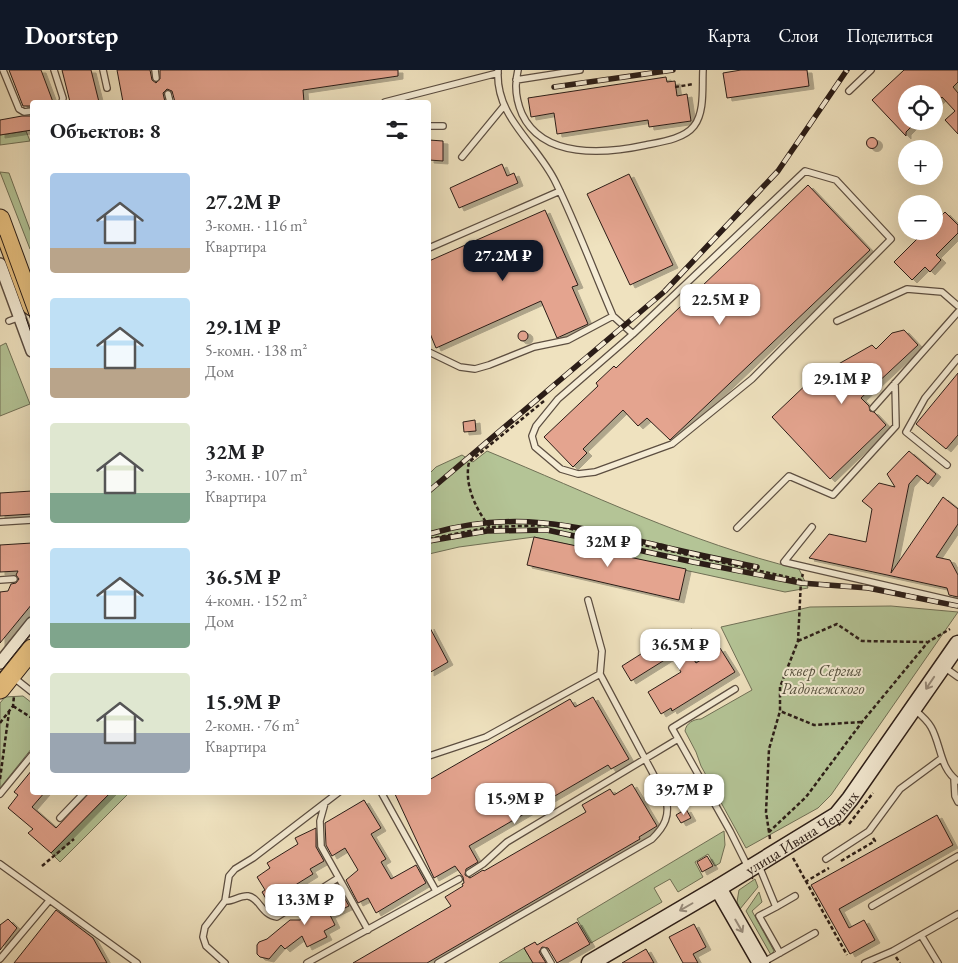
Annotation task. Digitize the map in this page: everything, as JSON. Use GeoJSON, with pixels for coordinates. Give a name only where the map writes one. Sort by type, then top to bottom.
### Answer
{"type":"FeatureCollection","features":[{"type":"Feature","properties":{"kind":"main road"},"geometry":{"type":"LineString","coordinates":[[0,219],[20,315]]}},
{"type":"Feature","properties":{"kind":"main road","name":"улица Ивана Черных"},"geometry":{"type":"LineString","coordinates":[[590,963],[753,867],[836,815],[850,799],[942,666],[954,636]]}},
{"type":"Feature","properties":{"kind":"main road"},"geometry":{"type":"LineString","coordinates":[[6,681],[30,651]]}},
{"type":"Feature","properties":{"kind":"main road"},"geometry":{"type":"LineString","coordinates":[[718,888],[761,963]]}},
{"type":"Feature","properties":{"kind":"street"},"geometry":{"type":"LineString","coordinates":[[0,264],[30,345]]}},
{"type":"Feature","properties":{"kind":"street"},"geometry":{"type":"LineString","coordinates":[[6,681],[30,627]]}},
{"type":"Feature","properties":{"kind":"lane"},"geometry":{"type":"LineString","coordinates":[[54,70],[62,100]]}},
{"type":"Feature","properties":{"kind":"lane"},"geometry":{"type":"LineString","coordinates":[[103,70],[107,88]]}},
{"type":"Feature","properties":{"kind":"lane"},"geometry":{"type":"LineString","coordinates":[[155,70],[156,78]]}},
{"type":"Feature","properties":{"kind":"lane"},"geometry":{"type":"LineString","coordinates":[[518,70],[516,80],[518,105],[525,120],[536,133],[556,146],[589,150],[640,147],[686,134],[694,126],[700,114],[702,82],[705,70]]}},
{"type":"Feature","properties":{"kind":"lane"},"geometry":{"type":"LineString","coordinates":[[516,80],[580,70]]}},
{"type":"Feature","properties":{"kind":"lane"},"geometry":{"type":"LineString","coordinates":[[850,91],[871,70]]}},
{"type":"Feature","properties":{"kind":"lane"},"geometry":{"type":"LineString","coordinates":[[392,100],[498,71],[504,106],[513,122],[548,169],[560,191],[613,316],[633,334]]}},
{"type":"Feature","properties":{"kind":"lane"},"geometry":{"type":"LineString","coordinates":[[3,74],[19,109],[24,112],[30,111]]}},
{"type":"Feature","properties":{"kind":"lane"},"geometry":{"type":"LineString","coordinates":[[168,94],[170,100]]}},
{"type":"Feature","properties":{"kind":"lane"},"geometry":{"type":"LineString","coordinates":[[462,157],[504,106]]}},
{"type":"Feature","properties":{"kind":"lane"},"geometry":{"type":"LineString","coordinates":[[431,126],[443,126]]}},
{"type":"Feature","properties":{"kind":"lane"},"geometry":{"type":"LineString","coordinates":[[805,172],[836,180],[891,239],[752,379],[672,444],[595,472],[578,474],[561,469],[535,447],[532,436],[536,426],[564,394],[633,334],[805,172]]}},
{"type":"Feature","properties":{"kind":"lane"},"geometry":{"type":"LineString","coordinates":[[431,247],[560,191]]}},
{"type":"Feature","properties":{"kind":"lane"},"geometry":{"type":"LineString","coordinates":[[837,321],[907,289],[942,292],[958,306]]}},
{"type":"Feature","properties":{"kind":"lane"},"geometry":{"type":"LineString","coordinates":[[873,408],[958,312]]}},
{"type":"Feature","properties":{"kind":"lane"},"geometry":{"type":"LineString","coordinates":[[431,353],[460,367],[475,369],[534,347],[568,340],[613,316]]}},
{"type":"Feature","properties":{"kind":"lane"},"geometry":{"type":"LineString","coordinates":[[947,465],[906,432],[925,398],[958,358]]}},
{"type":"Feature","properties":{"kind":"lane"},"geometry":{"type":"LineString","coordinates":[[737,528],[789,476],[833,495],[896,426],[895,383]]}},
{"type":"Feature","properties":{"kind":"lane"},"geometry":{"type":"LineString","coordinates":[[0,522],[30,520]]}},
{"type":"Feature","properties":{"kind":"lane"},"geometry":{"type":"LineString","coordinates":[[812,527],[784,562],[958,602]]}},
{"type":"Feature","properties":{"kind":"lane"},"geometry":{"type":"LineString","coordinates":[[0,580],[14,579]]}},
{"type":"Feature","properties":{"kind":"lane"},"geometry":{"type":"LineString","coordinates":[[438,963],[652,839],[661,830],[666,820],[668,809],[666,798],[600,674],[602,651],[588,600]]}},
{"type":"Feature","properties":{"kind":"lane"},"geometry":{"type":"LineString","coordinates":[[942,666],[958,677]]}},
{"type":"Feature","properties":{"kind":"lane"},"geometry":{"type":"LineString","coordinates":[[431,755],[486,737],[600,674]]}},
{"type":"Feature","properties":{"kind":"lane"},"geometry":{"type":"LineString","coordinates":[[6,681],[30,691]]}},
{"type":"Feature","properties":{"kind":"lane"},"geometry":{"type":"LineString","coordinates":[[735,689],[672,728],[730,831],[776,907]]}},
{"type":"Feature","properties":{"kind":"lane"},"geometry":{"type":"LineString","coordinates":[[913,708],[932,728],[942,758],[956,780],[955,796],[958,802]]}},
{"type":"Feature","properties":{"kind":"lane"},"geometry":{"type":"LineString","coordinates":[[469,873],[483,864],[507,842],[678,739]]}},
{"type":"Feature","properties":{"kind":"lane"},"geometry":{"type":"LineString","coordinates":[[0,794],[30,757]]}},
{"type":"Feature","properties":{"kind":"lane"},"geometry":{"type":"LineString","coordinates":[[826,859],[869,830],[900,789],[942,758]]}},
{"type":"Feature","properties":{"kind":"lane"},"geometry":{"type":"LineString","coordinates":[[60,818],[82,795]]}},
{"type":"Feature","properties":{"kind":"lane"},"geometry":{"type":"LineString","coordinates":[[225,963],[206,946],[203,937],[205,927],[225,901],[229,876],[235,869],[254,858],[335,795]]}},
{"type":"Feature","properties":{"kind":"lane"},"geometry":{"type":"LineString","coordinates":[[383,795],[436,891]]}},
{"type":"Feature","properties":{"kind":"lane"},"geometry":{"type":"LineString","coordinates":[[325,803],[319,835],[321,846],[368,930]]}},
{"type":"Feature","properties":{"kind":"lane"},"geometry":{"type":"LineString","coordinates":[[872,906],[958,856]]}},
{"type":"Feature","properties":{"kind":"lane"},"geometry":{"type":"LineString","coordinates":[[0,864],[137,963]]}},
{"type":"Feature","properties":{"kind":"lane"},"geometry":{"type":"LineString","coordinates":[[225,901],[249,896],[254,899],[264,912],[277,917],[338,878]]}},
{"type":"Feature","properties":{"kind":"lane"},"geometry":{"type":"LineString","coordinates":[[307,963],[459,878]]}},
{"type":"Feature","properties":{"kind":"lane"},"geometry":{"type":"LineString","coordinates":[[780,953],[759,916],[795,896]]}},
{"type":"Feature","properties":{"kind":"lane"},"geometry":{"type":"LineString","coordinates":[[0,959],[48,902]]}},
{"type":"Feature","properties":{"kind":"lane"},"geometry":{"type":"LineString","coordinates":[[865,963],[893,952],[958,914]]}},
{"type":"Feature","properties":{"kind":"lane"},"geometry":{"type":"LineString","coordinates":[[761,963],[815,933]]}},
{"type":"Feature","properties":{"kind":"lane"},"geometry":{"type":"LineString","coordinates":[[921,935],[938,963]]}},
{"type":"Feature","properties":{"kind":"lane"},"geometry":{"type":"LineString","coordinates":[[544,950],[551,963]]}},
{"type":"Feature","properties":{"kind":"path"},"geometry":{"type":"LineString","coordinates":[[676,87],[702,82]]}},
{"type":"Feature","properties":{"kind":"path"},"geometry":{"type":"LineString","coordinates":[[490,527],[482,519],[472,497],[467,472],[469,462],[556,391],[564,394]]}},
{"type":"Feature","properties":{"kind":"path"},"geometry":{"type":"LineString","coordinates":[[431,539],[490,527],[553,525],[801,580]]}},
{"type":"Feature","properties":{"kind":"path"},"geometry":{"type":"LineString","coordinates":[[770,841],[766,812],[769,748],[780,711],[780,687],[798,641],[801,580],[805,566]]}},
{"type":"Feature","properties":{"kind":"path"},"geometry":{"type":"LineString","coordinates":[[798,641],[837,624],[862,641],[928,642],[954,636]]}},
{"type":"Feature","properties":{"kind":"path"},"geometry":{"type":"LineString","coordinates":[[769,832],[806,797],[862,722],[928,642]]}},
{"type":"Feature","properties":{"kind":"path"},"geometry":{"type":"LineString","coordinates":[[6,681],[13,706],[30,717]]}},
{"type":"Feature","properties":{"kind":"path"},"geometry":{"type":"LineString","coordinates":[[0,722],[13,706]]}},
{"type":"Feature","properties":{"kind":"path"},"geometry":{"type":"LineString","coordinates":[[780,711],[814,725],[862,722]]}},
{"type":"Feature","properties":{"kind":"path"},"geometry":{"type":"LineString","coordinates":[[0,782],[9,712]]}},
{"type":"Feature","properties":{"kind":"path"},"geometry":{"type":"LineString","coordinates":[[42,866],[74,839]]}},
{"type":"Feature","properties":{"kind":"path"},"geometry":{"type":"LineString","coordinates":[[792,858],[847,955]]}},
{"type":"Feature","properties":{"kind":"green space"},"geometry":{"type":"Polygon","coordinates":[[[26,131],[30,141],[0,145],[0,135],[26,131]]]}},
{"type":"Feature","properties":{"kind":"green space"},"geometry":{"type":"Polygon","coordinates":[[[0,172],[9,173],[30,230],[30,249],[0,172]]]}},
{"type":"Feature","properties":{"kind":"green space"},"geometry":{"type":"Polygon","coordinates":[[[6,343],[30,404],[0,416],[0,346],[6,343]]]}},
{"type":"Feature","properties":{"kind":"green space"},"geometry":{"type":"Polygon","coordinates":[[[487,451],[679,531],[719,546],[799,569],[808,588],[785,592],[534,537],[459,547],[431,554],[431,472],[436,467],[462,455],[473,462],[487,451]]]}},
{"type":"Feature","properties":{"kind":"green space","name":"сквер Сергия Радонежского"},"geometry":{"type":"Polygon","coordinates":[[[891,606],[958,612],[831,795],[818,808],[746,848],[701,766],[685,731],[691,722],[701,719],[752,690],[721,627],[810,607],[891,606]]]}},
{"type":"Feature","properties":{"kind":"green space"},"geometry":{"type":"Polygon","coordinates":[[[23,696],[30,701],[30,750],[0,788],[0,703],[5,697],[23,696]]]}},
{"type":"Feature","properties":{"kind":"green space"},"geometry":{"type":"Polygon","coordinates":[[[108,795],[127,795],[60,862],[51,853],[108,795]]]}},
{"type":"Feature","properties":{"kind":"green space"},"geometry":{"type":"Polygon","coordinates":[[[724,831],[725,845],[720,863],[715,866],[708,854],[695,862],[703,877],[678,892],[670,879],[654,888],[662,902],[591,943],[577,919],[724,831]]]}},
{"type":"Feature","properties":{"kind":"green space"},"geometry":{"type":"Polygon","coordinates":[[[755,879],[758,887],[740,909],[737,902],[739,890],[755,879]]]}},
{"type":"Feature","properties":{"kind":"green space"},"geometry":{"type":"Polygon","coordinates":[[[759,892],[762,902],[752,911],[774,951],[771,955],[746,911],[759,892]]]}},
{"type":"Feature","properties":{"kind":"green space"},"geometry":{"type":"Polygon","coordinates":[[[524,948],[533,963],[499,963],[524,948]]]}},
{"type":"Feature","properties":{"kind":"building"},"geometry":{"type":"Polygon","coordinates":[[[9,70],[41,70],[52,100],[30,100],[30,106],[23,106],[9,70]]]}},
{"type":"Feature","properties":{"kind":"building"},"geometry":{"type":"Polygon","coordinates":[[[62,70],[91,70],[98,100],[70,100],[62,70]]]}},
{"type":"Feature","properties":{"kind":"building"},"geometry":{"type":"Polygon","coordinates":[[[117,70],[150,70],[152,80],[156,83],[160,79],[160,70],[398,70],[398,76],[303,90],[304,100],[174,100],[172,91],[167,89],[163,93],[165,100],[123,100],[117,70]]]}},
{"type":"Feature","properties":{"kind":"building"},"geometry":{"type":"Polygon","coordinates":[[[741,70],[807,70],[809,86],[727,98],[723,73],[741,70]]]}},
{"type":"Feature","properties":{"kind":"building"},"geometry":{"type":"Polygon","coordinates":[[[904,70],[958,70],[958,82],[953,87],[958,93],[958,134],[945,120],[955,111],[943,98],[943,85],[898,85],[898,128],[872,100],[904,70]]]}},
{"type":"Feature","properties":{"kind":"building"},"geometry":{"type":"Polygon","coordinates":[[[666,77],[667,82],[675,81],[677,96],[687,94],[691,121],[649,127],[648,120],[557,134],[554,113],[531,117],[528,98],[666,77]]]}},
{"type":"Feature","properties":{"kind":"building"},"geometry":{"type":"Polygon","coordinates":[[[30,116],[30,130],[0,135],[0,120],[30,116]]]}},
{"type":"Feature","properties":{"kind":"building"},"geometry":{"type":"Polygon","coordinates":[[[900,130],[908,130],[906,136],[900,130]]]}},
{"type":"Feature","properties":{"kind":"building"},"geometry":{"type":"Polygon","coordinates":[[[870,138],[874,138],[877,143],[876,147],[870,148],[867,145],[867,141],[870,138]]]}},
{"type":"Feature","properties":{"kind":"building"},"geometry":{"type":"Polygon","coordinates":[[[431,140],[443,141],[443,161],[431,160],[431,140]]]}},
{"type":"Feature","properties":{"kind":"building"},"geometry":{"type":"Polygon","coordinates":[[[502,164],[507,176],[514,173],[518,183],[459,208],[450,188],[502,164]]]}},
{"type":"Feature","properties":{"kind":"building"},"geometry":{"type":"Polygon","coordinates":[[[629,174],[673,265],[630,285],[587,194],[629,174]]]}},
{"type":"Feature","properties":{"kind":"building"},"geometry":{"type":"Polygon","coordinates":[[[808,185],[870,250],[670,440],[647,418],[638,426],[623,410],[583,449],[587,453],[573,467],[544,437],[598,386],[596,383],[614,366],[616,368],[808,185]]]}},
{"type":"Feature","properties":{"kind":"building"},"geometry":{"type":"Polygon","coordinates":[[[545,210],[578,285],[572,287],[588,324],[557,338],[541,301],[436,348],[431,336],[431,260],[545,210]]]}},
{"type":"Feature","properties":{"kind":"building"},"geometry":{"type":"Polygon","coordinates":[[[945,212],[958,225],[958,233],[936,255],[941,260],[930,272],[925,267],[912,280],[894,262],[916,240],[943,240],[943,214],[945,212]]]}},
{"type":"Feature","properties":{"kind":"building"},"geometry":{"type":"Polygon","coordinates":[[[904,330],[918,345],[861,398],[869,406],[870,411],[874,412],[886,425],[830,479],[772,417],[812,379],[872,345],[876,349],[892,333],[904,330]]]}},
{"type":"Feature","properties":{"kind":"building"},"geometry":{"type":"Polygon","coordinates":[[[521,331],[525,331],[528,336],[527,340],[521,341],[518,338],[518,334],[521,331]]]}},
{"type":"Feature","properties":{"kind":"building"},"geometry":{"type":"Polygon","coordinates":[[[958,373],[958,435],[946,449],[916,424],[958,373]]]}},
{"type":"Feature","properties":{"kind":"building"},"geometry":{"type":"Polygon","coordinates":[[[475,420],[476,431],[464,432],[463,422],[475,420]]]}},
{"type":"Feature","properties":{"kind":"building"},"geometry":{"type":"Polygon","coordinates":[[[909,451],[936,474],[928,484],[917,475],[909,484],[891,573],[943,497],[958,509],[958,524],[936,557],[950,560],[958,575],[958,597],[949,595],[947,588],[809,558],[829,534],[866,542],[872,509],[862,501],[879,483],[895,487],[887,474],[909,451]]]}},
{"type":"Feature","properties":{"kind":"building"},"geometry":{"type":"Polygon","coordinates":[[[30,491],[30,514],[0,516],[0,493],[30,491]]]}},
{"type":"Feature","properties":{"kind":"building"},"geometry":{"type":"Polygon","coordinates":[[[534,537],[686,569],[679,600],[527,565],[534,537]]]}},
{"type":"Feature","properties":{"kind":"building"},"geometry":{"type":"Polygon","coordinates":[[[30,543],[30,606],[0,643],[0,592],[8,591],[11,584],[16,583],[19,579],[16,575],[18,571],[0,572],[0,545],[30,543]]]}},
{"type":"Feature","properties":{"kind":"building"},"geometry":{"type":"Polygon","coordinates":[[[692,629],[699,639],[686,647],[696,663],[720,648],[735,672],[672,711],[671,708],[661,714],[648,692],[681,672],[671,656],[631,681],[622,666],[671,635],[674,640],[692,629]]]}},
{"type":"Feature","properties":{"kind":"building"},"geometry":{"type":"Polygon","coordinates":[[[431,630],[448,662],[431,672],[431,630]]]}},
{"type":"Feature","properties":{"kind":"building"},"geometry":{"type":"Polygon","coordinates":[[[593,697],[629,759],[611,769],[608,765],[469,846],[478,862],[466,869],[465,875],[470,878],[484,871],[586,812],[582,805],[610,789],[614,795],[632,784],[657,826],[639,837],[640,839],[427,963],[353,963],[451,906],[445,897],[463,886],[462,884],[464,883],[463,877],[455,866],[434,878],[395,795],[431,795],[431,779],[570,699],[575,707],[593,697]]]}},
{"type":"Feature","properties":{"kind":"building"},"geometry":{"type":"Polygon","coordinates":[[[30,772],[30,795],[42,795],[32,807],[56,828],[87,795],[108,795],[51,853],[28,833],[33,829],[8,808],[18,795],[14,792],[30,772]]]}},
{"type":"Feature","properties":{"kind":"building"},"geometry":{"type":"Polygon","coordinates":[[[364,800],[381,828],[371,834],[386,859],[381,862],[391,879],[416,865],[426,883],[376,913],[368,898],[358,903],[346,880],[358,870],[345,848],[332,856],[326,845],[325,823],[364,800]]]}},
{"type":"Feature","properties":{"kind":"building"},"geometry":{"type":"Polygon","coordinates":[[[686,809],[691,818],[681,823],[676,815],[686,809]]]}},
{"type":"Feature","properties":{"kind":"building"},"geometry":{"type":"Polygon","coordinates":[[[937,815],[953,845],[839,909],[849,928],[864,920],[875,940],[850,954],[811,885],[937,815]]]}},
{"type":"Feature","properties":{"kind":"building"},"geometry":{"type":"Polygon","coordinates":[[[316,828],[316,847],[324,861],[310,869],[313,874],[268,902],[262,892],[265,890],[257,877],[270,868],[267,863],[298,844],[295,838],[316,828]]]}},
{"type":"Feature","properties":{"kind":"building"},"geometry":{"type":"Polygon","coordinates":[[[707,856],[713,866],[702,872],[697,862],[707,856]]]}},
{"type":"Feature","properties":{"kind":"building"},"geometry":{"type":"Polygon","coordinates":[[[338,887],[349,906],[330,915],[335,925],[324,931],[327,937],[307,947],[302,936],[285,949],[281,945],[269,959],[260,957],[257,954],[259,942],[267,939],[290,920],[300,920],[338,887]]]}},
{"type":"Feature","properties":{"kind":"building"},"geometry":{"type":"Polygon","coordinates":[[[56,910],[93,938],[107,963],[14,963],[56,910]]]}},
{"type":"Feature","properties":{"kind":"building"},"geometry":{"type":"Polygon","coordinates":[[[8,919],[17,928],[0,950],[0,925],[8,919]]]}},
{"type":"Feature","properties":{"kind":"building"},"geometry":{"type":"Polygon","coordinates":[[[577,922],[590,944],[557,963],[548,948],[542,947],[539,952],[546,963],[533,963],[524,948],[535,942],[537,945],[577,922]]]}},
{"type":"Feature","properties":{"kind":"building"},"geometry":{"type":"Polygon","coordinates":[[[694,924],[706,947],[693,954],[698,963],[683,963],[669,937],[694,924]]]}},
{"type":"Feature","properties":{"kind":"building"},"geometry":{"type":"Polygon","coordinates":[[[646,949],[654,963],[622,963],[646,949]]]}},
{"type":"Feature","properties":{"kind":"tram line"},"geometry":{"type":"LineString","coordinates":[[0,235],[30,318]]}},
{"type":"Feature","properties":{"kind":"tram line"},"geometry":{"type":"LineString","coordinates":[[26,318],[30,330]]}},
{"type":"Feature","properties":{"kind":"tram line"},"geometry":{"type":"LineString","coordinates":[[0,672],[30,634]]}},
{"type":"Feature","properties":{"kind":"railway"},"geometry":{"type":"LineString","coordinates":[[554,87],[673,70]]}},
{"type":"Feature","properties":{"kind":"railway"},"geometry":{"type":"LineString","coordinates":[[431,489],[665,291],[778,171],[847,70]]}},
{"type":"Feature","properties":{"kind":"railway"},"geometry":{"type":"LineString","coordinates":[[431,534],[490,523],[546,523],[601,532],[757,567]]}},
{"type":"Feature","properties":{"kind":"railway"},"geometry":{"type":"LineString","coordinates":[[431,541],[487,531],[547,530],[693,562],[801,583],[868,588],[958,606]]}}]}
